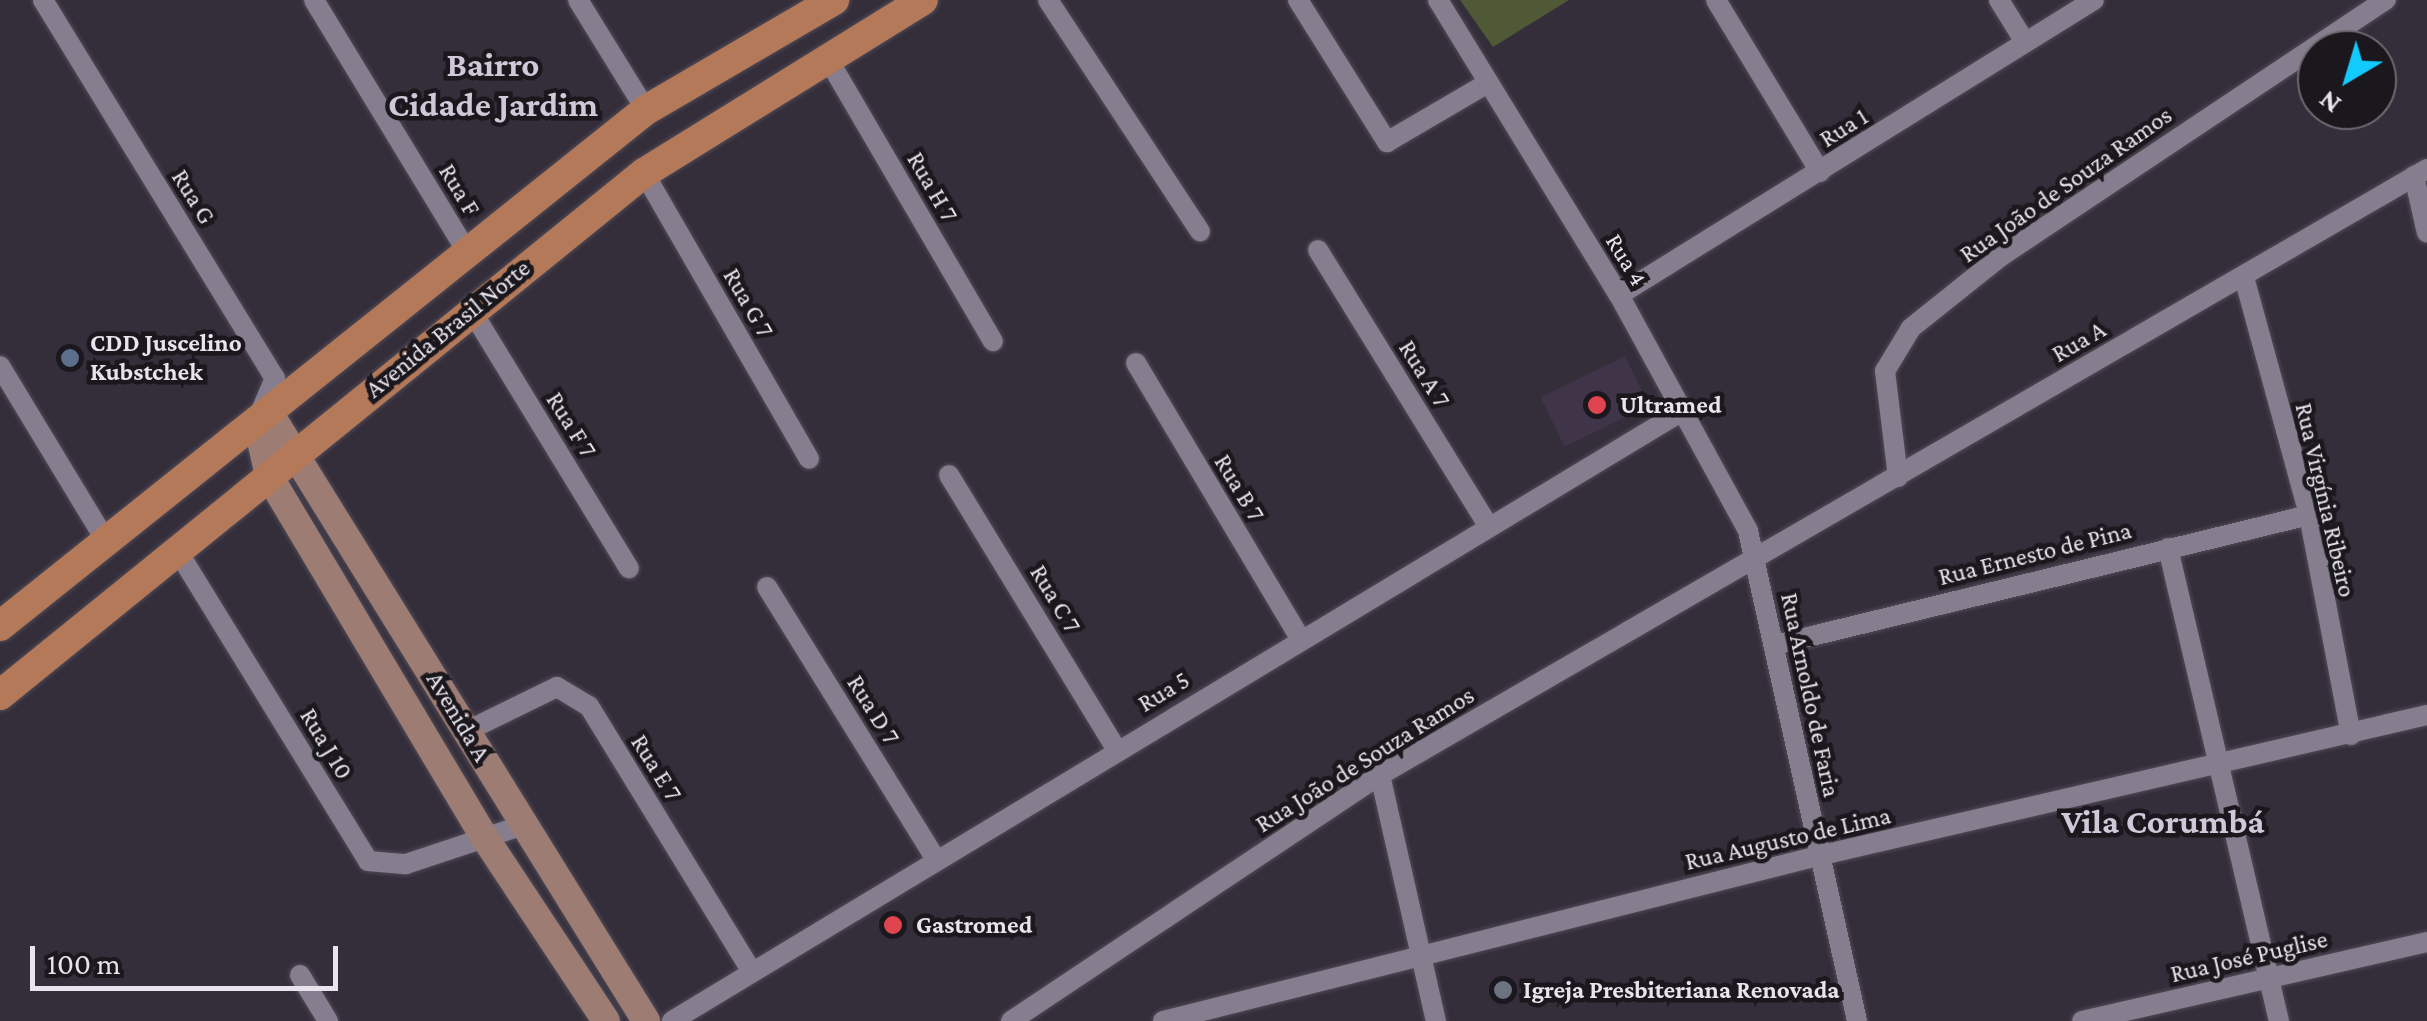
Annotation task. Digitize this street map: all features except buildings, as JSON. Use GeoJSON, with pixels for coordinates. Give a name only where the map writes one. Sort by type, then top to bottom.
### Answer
{"type":"FeatureCollection","features":[{"type":"Feature","properties":{"kind":"main road","name":"Avenida Brasil Norte"},"geometry":{"type":"LineString","coordinates":[[0,626],[646,110],[834,0]]}},
{"type":"Feature","properties":{"kind":"main road","name":"Avenida Brasil Norte"},"geometry":{"type":"LineString","coordinates":[[0,695],[296,456],[470,308],[644,173],[923,0]]}},
{"type":"Feature","properties":{"kind":"street","name":"Rua G"},"geometry":{"type":"LineString","coordinates":[[43,0],[275,378],[263,418]]}},
{"type":"Feature","properties":{"kind":"street","name":"Rua F"},"geometry":{"type":"LineString","coordinates":[[314,0],[468,253]]}},
{"type":"Feature","properties":{"kind":"street"},"geometry":{"type":"LineString","coordinates":[[578,0],[646,110]]}},
{"type":"Feature","properties":{"kind":"street"},"geometry":{"type":"LineString","coordinates":[[1048,0],[1200,231]]}},
{"type":"Feature","properties":{"kind":"street"},"geometry":{"type":"LineString","coordinates":[[1298,0],[1387,142],[1488,83]]}},
{"type":"Feature","properties":{"kind":"street","name":"Rua 4"},"geometry":{"type":"LineString","coordinates":[[1438,0],[1619,295],[1748,531],[1754,556]]}},
{"type":"Feature","properties":{"kind":"street"},"geometry":{"type":"LineString","coordinates":[[1716,0],[1820,172]]}},
{"type":"Feature","properties":{"kind":"street"},"geometry":{"type":"LineString","coordinates":[[2000,0],[2025,42]]}},
{"type":"Feature","properties":{"kind":"street","name":"Rua 1"},"geometry":{"type":"LineString","coordinates":[[1619,295],[2094,0]]}},
{"type":"Feature","properties":{"kind":"street","name":"Rua João de Souza Ramos"},"geometry":{"type":"LineString","coordinates":[[1898,477],[1884,372],[1912,328],[2000,257],[2386,0]]}},
{"type":"Feature","properties":{"kind":"street","name":"Rua H 7"},"geometry":{"type":"LineString","coordinates":[[828,59],[992,341]]}},
{"type":"Feature","properties":{"kind":"street"},"geometry":{"type":"LineString","coordinates":[[2420,172],[2427,232]]}},
{"type":"Feature","properties":{"kind":"street","name":"Rua A"},"geometry":{"type":"LineString","coordinates":[[1754,556],[1898,477],[2420,172]]}},
{"type":"Feature","properties":{"kind":"street","name":"Rua G 7"},"geometry":{"type":"LineString","coordinates":[[644,173],[808,459]]}},
{"type":"Feature","properties":{"kind":"street","name":"Rua A 7"},"geometry":{"type":"LineString","coordinates":[[1318,250],[1487,524]]}},
{"type":"Feature","properties":{"kind":"street","name":"Rua Virgínia Ribeiro"},"geometry":{"type":"LineString","coordinates":[[2244,276],[2308,515],[2350,736]]}},
{"type":"Feature","properties":{"kind":"street","name":"Rua F 7"},"geometry":{"type":"LineString","coordinates":[[470,308],[629,568]]}},
{"type":"Feature","properties":{"kind":"street","name":"Rua B 7"},"geometry":{"type":"LineString","coordinates":[[1136,363],[1300,638]]}},
{"type":"Feature","properties":{"kind":"street"},"geometry":{"type":"LineString","coordinates":[[0,366],[106,541]]}},
{"type":"Feature","properties":{"kind":"street","name":"Rua 5"},"geometry":{"type":"LineString","coordinates":[[672,1021],[1487,524],[1684,410]]}},
{"type":"Feature","properties":{"kind":"street","name":"Avenida A"},"geometry":{"type":"LineString","coordinates":[[263,418],[296,456],[646,1021]]}},
{"type":"Feature","properties":{"kind":"street","name":"Avenida A"},"geometry":{"type":"LineString","coordinates":[[263,418],[268,476],[485,838],[606,1021]]}},
{"type":"Feature","properties":{"kind":"street","name":"Rua C 7"},"geometry":{"type":"LineString","coordinates":[[949,475],[1117,750]]}},
{"type":"Feature","properties":{"kind":"street","name":"Rua Ernesto de Pina"},"geometry":{"type":"LineString","coordinates":[[1774,645],[2308,515]]}},
{"type":"Feature","properties":{"kind":"street"},"geometry":{"type":"LineString","coordinates":[[2168,548],[2278,1021]]}},
{"type":"Feature","properties":{"kind":"street","name":"Rua J 10"},"geometry":{"type":"LineString","coordinates":[[177,550],[368,861],[406,864],[485,838]]}},
{"type":"Feature","properties":{"kind":"street","name":"Rua João de Souza Ramos"},"geometry":{"type":"LineString","coordinates":[[1010,1021],[1380,775],[1754,556]]}},
{"type":"Feature","properties":{"kind":"street","name":"Rua Arnoldo de Faria"},"geometry":{"type":"LineString","coordinates":[[1754,556],[1857,1021]]}},
{"type":"Feature","properties":{"kind":"street","name":"Rua D 7"},"geometry":{"type":"LineString","coordinates":[[767,587],[936,860]]}},
{"type":"Feature","properties":{"kind":"street","name":"Rua E 7"},"geometry":{"type":"LineString","coordinates":[[468,731],[557,687],[589,706],[752,972]]}},
{"type":"Feature","properties":{"kind":"street","name":"Rua Augusto de Lima"},"geometry":{"type":"LineString","coordinates":[[1162,1021],[1818,856],[2350,736],[2427,715]]}},
{"type":"Feature","properties":{"kind":"street"},"geometry":{"type":"LineString","coordinates":[[1380,775],[1436,1021]]}},
{"type":"Feature","properties":{"kind":"street"},"geometry":{"type":"LineString","coordinates":[[485,838],[522,825]]}},
{"type":"Feature","properties":{"kind":"street","name":"Rua José Puglise"},"geometry":{"type":"LineString","coordinates":[[2082,1021],[2427,942]]}},
{"type":"Feature","properties":{"kind":"street"},"geometry":{"type":"LineString","coordinates":[[300,975],[328,1021]]}},
{"type":"Feature","properties":{"kind":"shaded area","name":"Ultramed"},"geometry":{"type":"Polygon","coordinates":[[[1625,356],[1649,405],[1565,447],[1541,397],[1625,356]]]}},
{"type":"Feature","properties":{"kind":"green space"},"geometry":{"type":"Polygon","coordinates":[[[1460,0],[1569,0],[1493,47],[1460,0]]]}},
{"type":"Feature","properties":{"kind":"place","name":"CDD Juscelino Kubstchek"},"geometry":{"type":"Point","coordinates":[70,358]}},
{"type":"Feature","properties":{"kind":"place","name":"Ultramed"},"geometry":{"type":"Point","coordinates":[1597,405]}},
{"type":"Feature","properties":{"kind":"place","name":"Gastromed"},"geometry":{"type":"Point","coordinates":[893,925]}},
{"type":"Feature","properties":{"kind":"place","name":"Igreja Presbiteriana Renovada"},"geometry":{"type":"Point","coordinates":[1503,990]}},
{"type":"Feature","properties":{"kind":"district","name":"Bairro Cidade Jardim"},"geometry":{"type":"Point","coordinates":[493,85]}},
{"type":"Feature","properties":{"kind":"district","name":"Vila Corumbá"},"geometry":{"type":"Point","coordinates":[2163,822]}}]}
